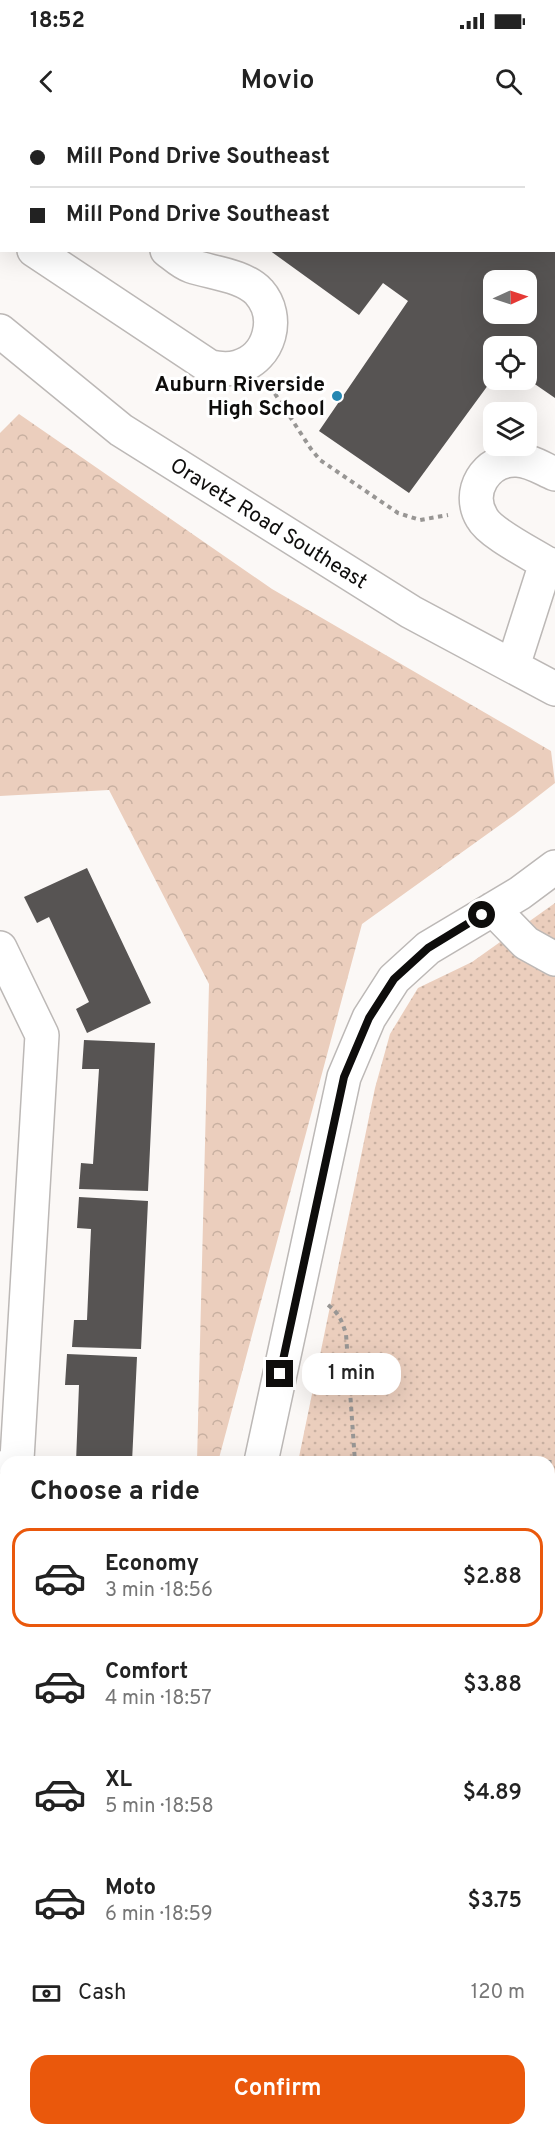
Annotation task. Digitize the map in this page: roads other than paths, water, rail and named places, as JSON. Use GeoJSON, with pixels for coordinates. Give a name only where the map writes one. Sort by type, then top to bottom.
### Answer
{"type":"FeatureCollection","features":[{"type":"Feature","properties":{"kind":"street"},"geometry":{"type":"LineString","coordinates":[[37,252],[210,367],[225,370],[239,367],[253,360],[263,350],[269,336],[271,322],[268,307],[261,294],[250,284],[188,265],[170,252]]}},
{"type":"Feature","properties":{"kind":"street","name":"Oravetz Road Southeast"},"geometry":{"type":"LineString","coordinates":[[0,330],[121,430],[411,612],[555,689]]}},
{"type":"Feature","properties":{"kind":"street"},"geometry":{"type":"LineString","coordinates":[[513,666],[550,564],[491,529],[482,520],[477,509],[478,484],[494,466],[505,461],[518,460],[555,474]]}},
{"type":"Feature","properties":{"kind":"street"},"geometry":{"type":"LineString","coordinates":[[262,1456],[344,1077],[369,1018],[394,979],[428,948],[520,893],[555,867]]}},
{"type":"Feature","properties":{"kind":"street"},"geometry":{"type":"LineString","coordinates":[[493,909],[525,943],[555,959]]}},
{"type":"Feature","properties":{"kind":"street"},"geometry":{"type":"LineString","coordinates":[[0,948],[42,1035],[17,1456]]}},
{"type":"Feature","properties":{"kind":"place","name":"Auburn Riverside High School"},"geometry":{"type":"Point","coordinates":[337,396]}}]}
